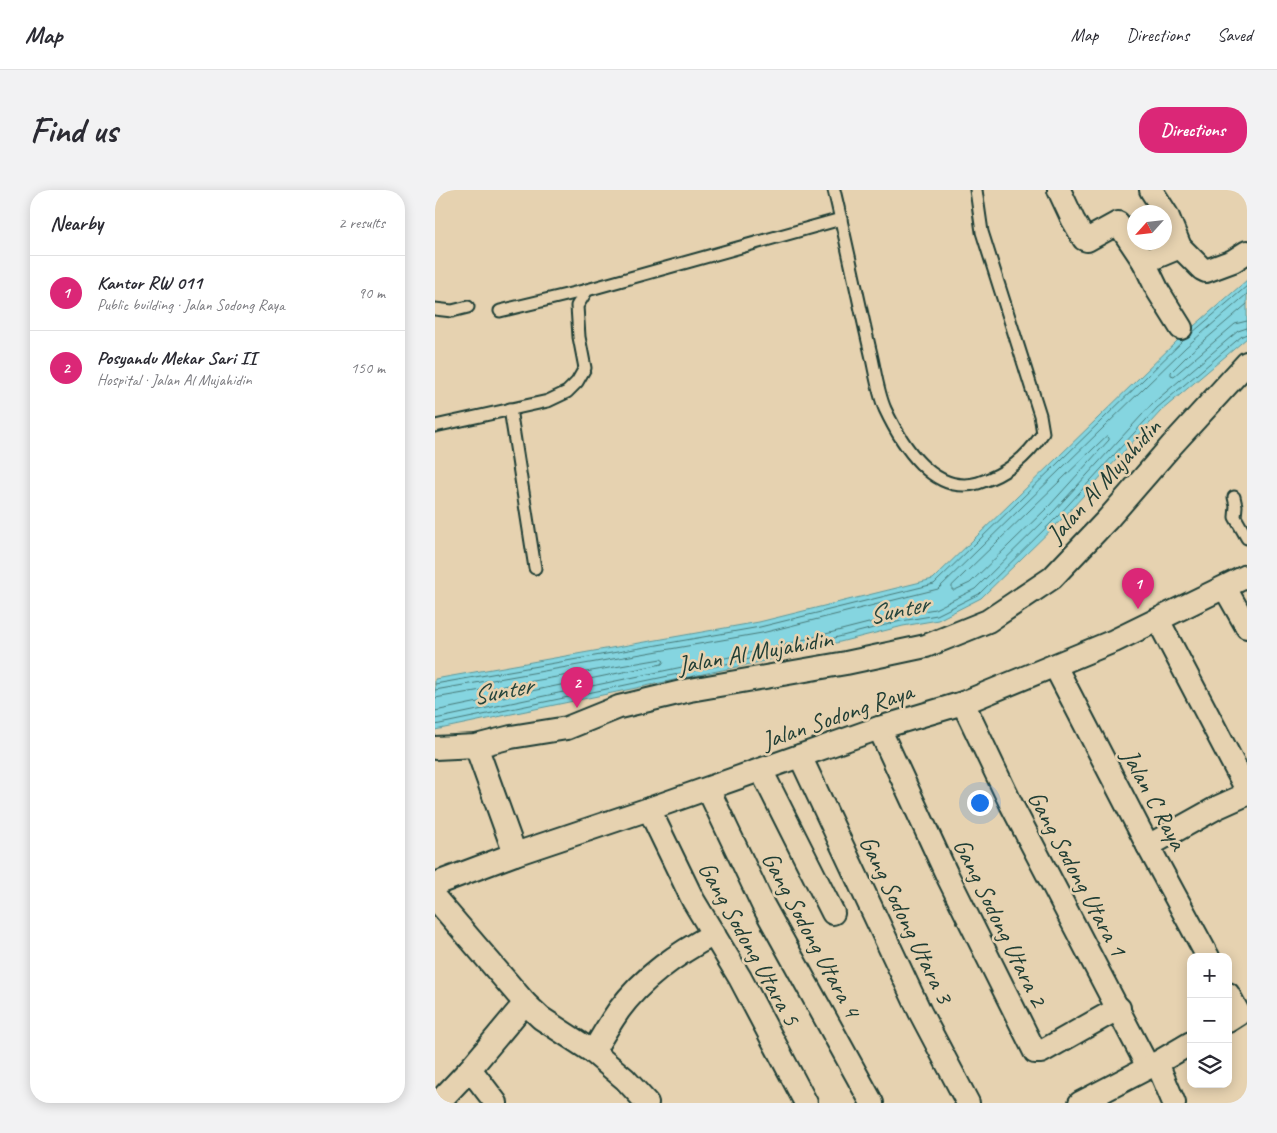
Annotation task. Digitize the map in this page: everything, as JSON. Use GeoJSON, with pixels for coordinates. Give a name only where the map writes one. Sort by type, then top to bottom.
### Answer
{"type":"FeatureCollection","features":[{"type":"Feature","properties":{"kind":"street"},"geometry":{"type":"LineString","coordinates":[[1059,190],[1081,237],[1087,240],[1118,223],[1144,262],[1158,291],[1181,328]]}},
{"type":"Feature","properties":{"kind":"street"},"geometry":{"type":"LineString","coordinates":[[1151,190],[1167,215],[1180,247],[1201,269],[1206,271],[1233,261],[1247,252]]}},
{"type":"Feature","properties":{"kind":"street"},"geometry":{"type":"LineString","coordinates":[[1144,262],[1180,247]]}},
{"type":"Feature","properties":{"kind":"street","name":"Jalan Al Mujahidin"},"geometry":{"type":"LineString","coordinates":[[435,748],[476,746],[511,737],[567,728],[619,707],[690,690],[846,663],[926,646],[988,621],[1052,578],[1107,520],[1225,385],[1247,363]]}},
{"type":"Feature","properties":{"kind":"street","name":"Jalan Sodong Raya"},"geometry":{"type":"LineString","coordinates":[[435,884],[515,854],[708,789],[879,728],[963,703],[1113,641],[1247,576]]}},
{"type":"Feature","properties":{"kind":"street"},"geometry":{"type":"LineString","coordinates":[[1225,588],[1247,626]]}},
{"type":"Feature","properties":{"kind":"street"},"geometry":{"type":"LineString","coordinates":[[1148,846],[1247,792],[1158,620]]}},
{"type":"Feature","properties":{"kind":"street","name":"Jalan C Raya"},"geometry":{"type":"LineString","coordinates":[[1055,666],[1206,953]]}},
{"type":"Feature","properties":{"kind":"street","name":"Gang Sodong Utara 1"},"geometry":{"type":"LineString","coordinates":[[963,703],[1011,804],[1119,1008],[1174,1103]]}},
{"type":"Feature","properties":{"kind":"street","name":"Gang Sodong Utara 2"},"geometry":{"type":"LineString","coordinates":[[879,728],[947,875],[1035,1052],[1041,1052],[1119,1008]]}},
{"type":"Feature","properties":{"kind":"street"},"geometry":{"type":"LineString","coordinates":[[476,746],[515,854]]}},
{"type":"Feature","properties":{"kind":"street","name":"Gang Sodong Utara 3"},"geometry":{"type":"LineString","coordinates":[[799,756],[916,1003],[968,1103]]}},
{"type":"Feature","properties":{"kind":"street"},"geometry":{"type":"LineString","coordinates":[[761,770],[833,913]]}},
{"type":"Feature","properties":{"kind":"street","name":"Gang Sodong Utara 4"},"geometry":{"type":"LineString","coordinates":[[708,789],[763,905],[872,1103]]}},
{"type":"Feature","properties":{"kind":"street","name":"Gang Sodong Utara 5"},"geometry":{"type":"LineString","coordinates":[[649,809],[693,900],[715,934],[806,1103]]}},
{"type":"Feature","properties":{"kind":"street"},"geometry":{"type":"LineString","coordinates":[[435,898],[525,1003],[547,1022],[593,1052],[625,1078],[647,1103]]}},
{"type":"Feature","properties":{"kind":"street"},"geometry":{"type":"LineString","coordinates":[[593,1052],[620,1009],[634,992],[656,971],[678,955],[715,934]]}},
{"type":"Feature","properties":{"kind":"street"},"geometry":{"type":"LineString","coordinates":[[1229,998],[1234,1017]]}},
{"type":"Feature","properties":{"kind":"street"},"geometry":{"type":"LineString","coordinates":[[438,1103],[470,1069],[525,1003]]}},
{"type":"Feature","properties":{"kind":"street"},"geometry":{"type":"LineString","coordinates":[[1080,1103],[1187,1045]]}},
{"type":"Feature","properties":{"kind":"street"},"geometry":{"type":"LineString","coordinates":[[470,1069],[497,1103]]}},
{"type":"Feature","properties":{"kind":"lane"},"geometry":{"type":"LineString","coordinates":[[834,190],[884,407],[907,449],[934,476],[956,485],[969,485],[986,480],[1013,466],[1030,452],[1043,434],[1040,415],[982,232],[976,190]]}},
{"type":"Feature","properties":{"kind":"lane"},"geometry":{"type":"LineString","coordinates":[[500,310],[587,290],[841,219]]}},
{"type":"Feature","properties":{"kind":"lane"},"geometry":{"type":"LineString","coordinates":[[435,426],[548,401],[567,392],[577,382],[585,368],[579,337],[577,306],[587,290]]}},
{"type":"Feature","properties":{"kind":"lane"},"geometry":{"type":"LineString","coordinates":[[435,309],[451,311],[467,307]]}},
{"type":"Feature","properties":{"kind":"lane"},"geometry":{"type":"LineString","coordinates":[[509,409],[535,568]]}},
{"type":"Feature","properties":{"kind":"lane"},"geometry":{"type":"LineString","coordinates":[[1234,498],[1236,506],[1235,517],[1247,538]]}},
{"type":"Feature","properties":{"kind":"water","name":"Sunter"},"geometry":{"type":"Polygon","coordinates":[[[1247,280],[1247,338],[1161,411],[1062,519],[981,598],[938,620],[903,626],[765,661],[435,730],[435,679],[759,622],[933,579],[1179,339],[1247,280]]]}},
{"type":"Feature","properties":{"kind":"place","name":"Kantor RW 011"},"geometry":{"type":"Point","coordinates":[1138,609]}},
{"type":"Feature","properties":{"kind":"place","name":"Posyandu Mekar Sari II"},"geometry":{"type":"Point","coordinates":[577,708]}}]}
